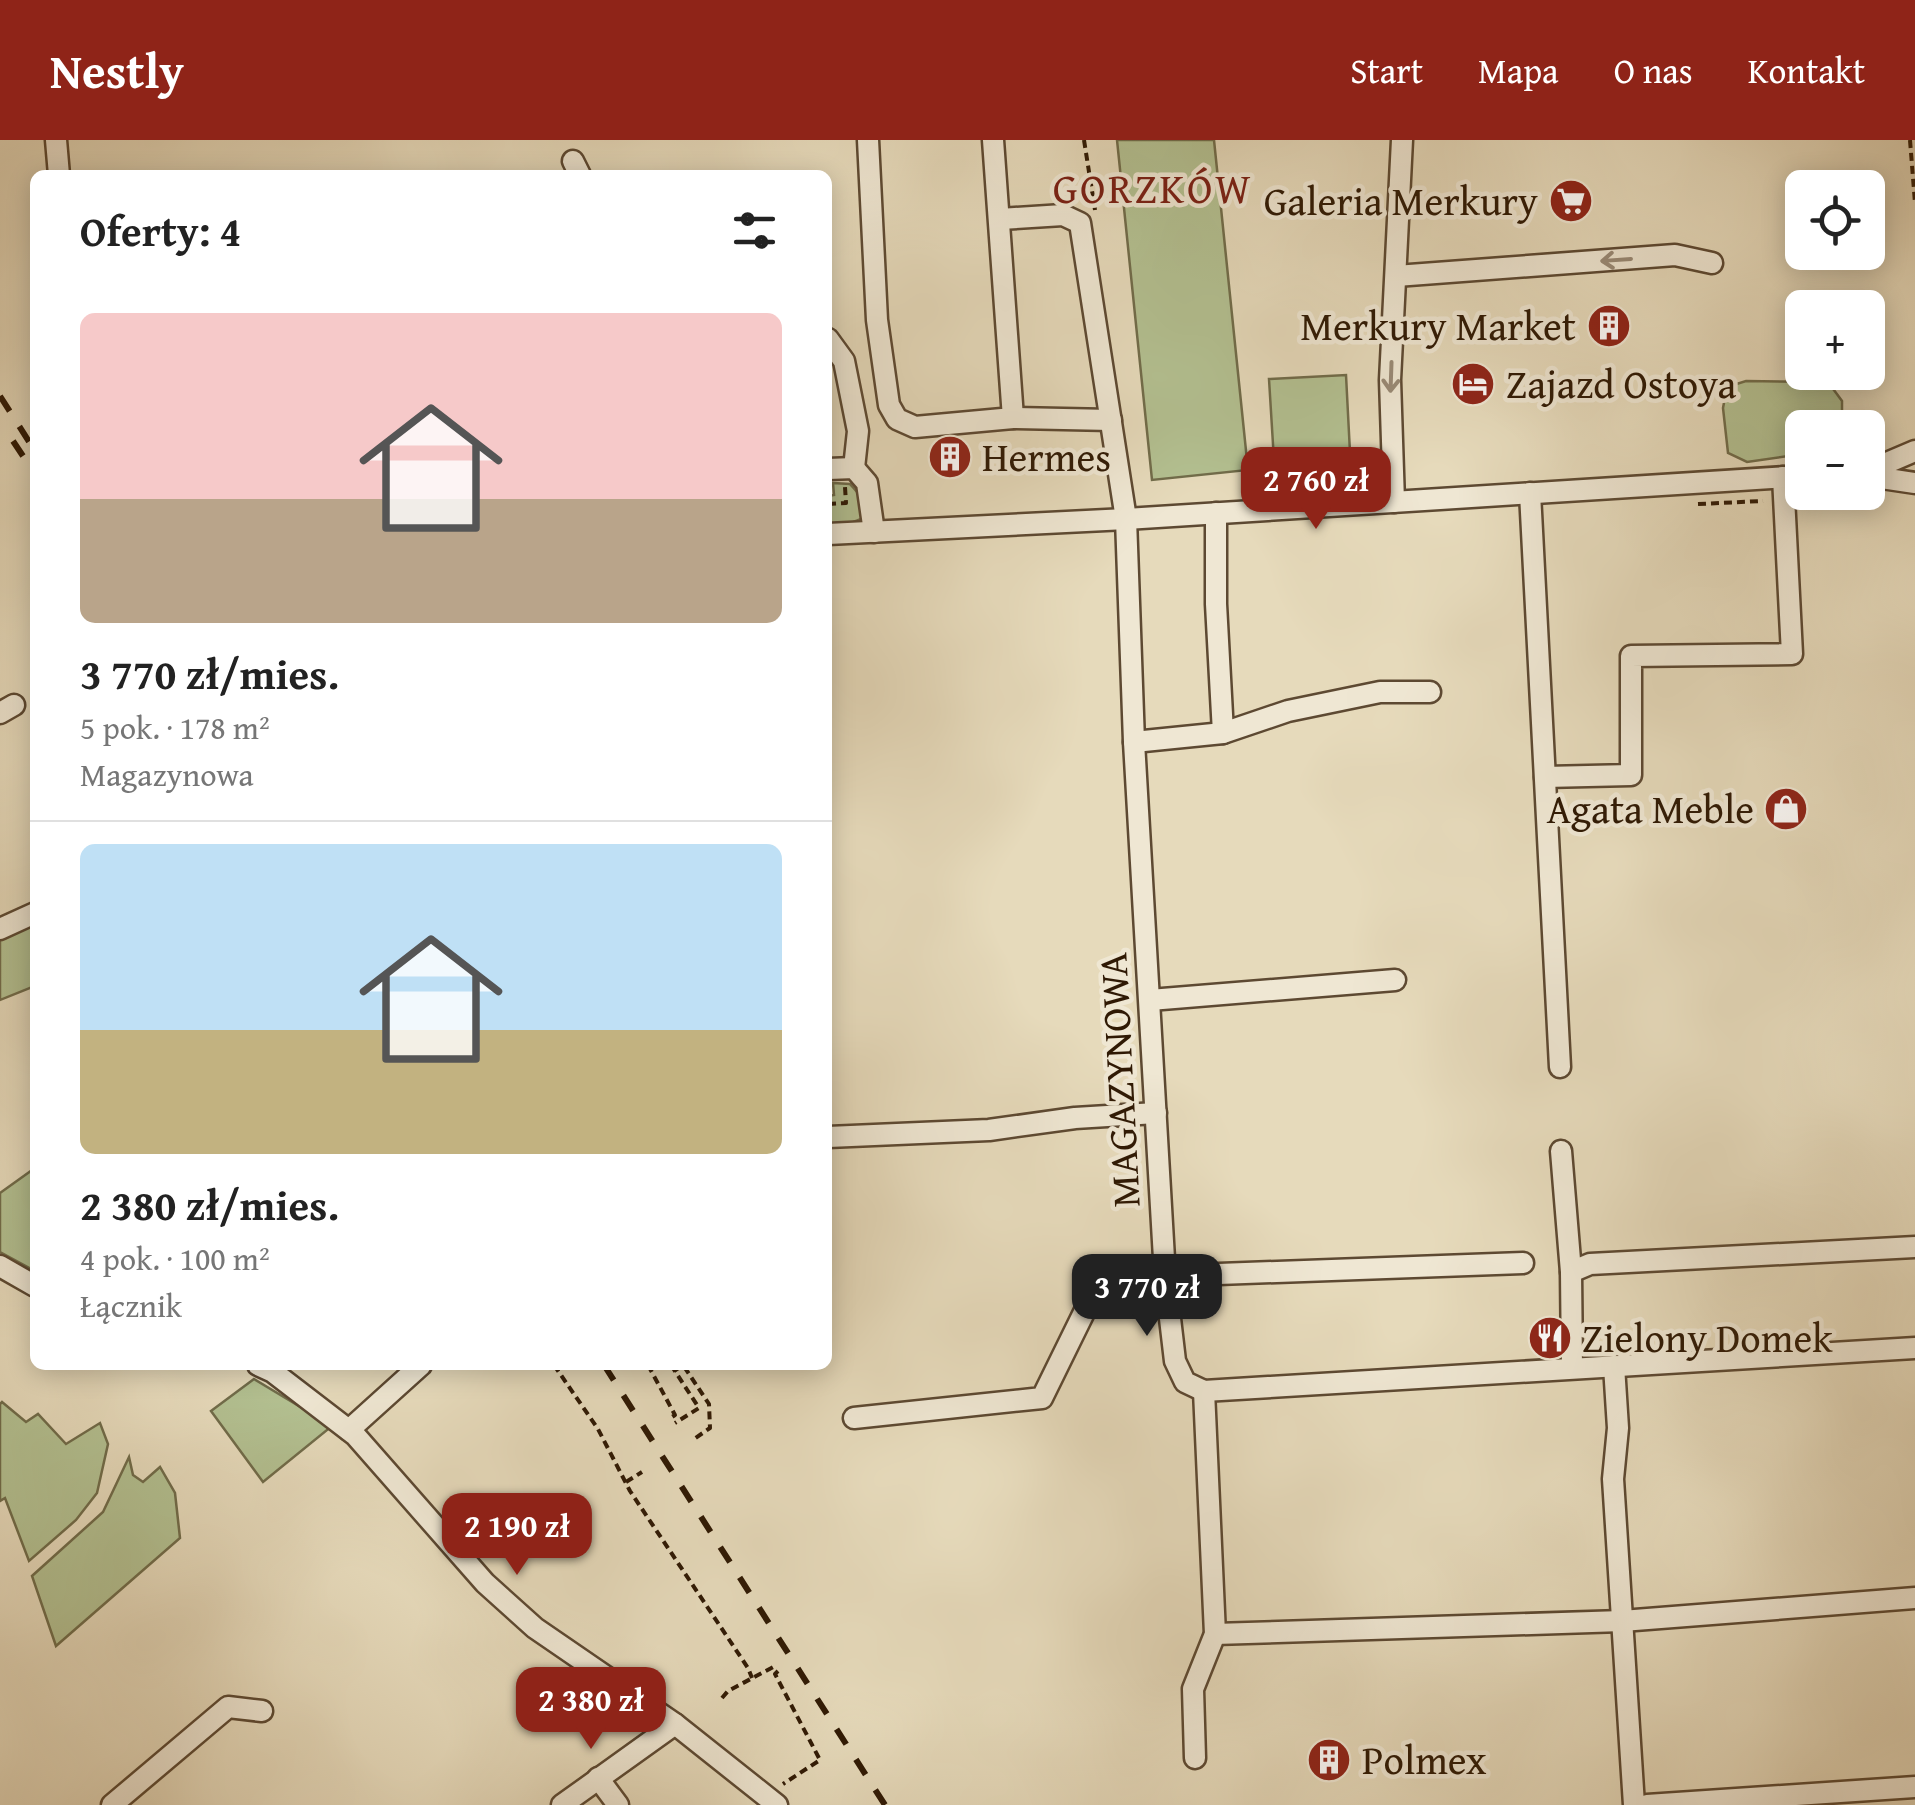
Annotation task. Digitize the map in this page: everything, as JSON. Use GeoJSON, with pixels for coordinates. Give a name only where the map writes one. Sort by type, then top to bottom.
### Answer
{"type":"FeatureCollection","features":[{"type":"Feature","properties":{"kind":"street"},"geometry":{"type":"LineString","coordinates":[[56,140],[59,170]]}},
{"type":"Feature","properties":{"kind":"street"},"geometry":{"type":"LineString","coordinates":[[868,140],[877,320],[889,404],[897,419],[915,427],[1013,418],[1111,420]]}},
{"type":"Feature","properties":{"kind":"street"},"geometry":{"type":"LineString","coordinates":[[994,140],[1013,418]]}},
{"type":"Feature","properties":{"kind":"street"},"geometry":{"type":"LineString","coordinates":[[1394,502],[1390,380],[1402,140]]}},
{"type":"Feature","properties":{"kind":"street","name":"MAGAZYNOWA"},"geometry":{"type":"LineString","coordinates":[[1000,219],[1063,216],[1080,223],[1126,519],[1134,742],[1165,1276],[1174,1362],[1185,1382],[1204,1390]]}},
{"type":"Feature","properties":{"kind":"street"},"geometry":{"type":"LineString","coordinates":[[1396,276],[1675,255],[1712,264]]}},
{"type":"Feature","properties":{"kind":"street"},"geometry":{"type":"LineString","coordinates":[[832,344],[844,361],[858,431],[842,469],[868,483],[874,532]]}},
{"type":"Feature","properties":{"kind":"street"},"geometry":{"type":"LineString","coordinates":[[1885,465],[1915,451]]}},
{"type":"Feature","properties":{"kind":"street"},"geometry":{"type":"LineString","coordinates":[[1885,476],[1915,482]]}},
{"type":"Feature","properties":{"kind":"street"},"geometry":{"type":"LineString","coordinates":[[832,534],[1785,477]]}},
{"type":"Feature","properties":{"kind":"street"},"geometry":{"type":"LineString","coordinates":[[1530,493],[1560,1067]]}},
{"type":"Feature","properties":{"kind":"street"},"geometry":{"type":"LineString","coordinates":[[1545,777],[1631,775],[1631,656],[1792,654],[1793,510]]}},
{"type":"Feature","properties":{"kind":"street"},"geometry":{"type":"LineString","coordinates":[[1216,513],[1223,733]]}},
{"type":"Feature","properties":{"kind":"street"},"geometry":{"type":"LineString","coordinates":[[1134,742],[1223,733],[1288,711],[1380,692],[1430,692]]}},
{"type":"Feature","properties":{"kind":"street"},"geometry":{"type":"LineString","coordinates":[[0,928],[30,915]]}},
{"type":"Feature","properties":{"kind":"street"},"geometry":{"type":"LineString","coordinates":[[1150,1000],[1395,980]]}},
{"type":"Feature","properties":{"kind":"street"},"geometry":{"type":"LineString","coordinates":[[832,1137],[989,1130],[1075,1118],[1156,1113]]}},
{"type":"Feature","properties":{"kind":"street"},"geometry":{"type":"LineString","coordinates":[[1561,1150],[1572,1368]]}},
{"type":"Feature","properties":{"kind":"street"},"geometry":{"type":"LineString","coordinates":[[1570,1272],[1590,1264],[1915,1247]]}},
{"type":"Feature","properties":{"kind":"street"},"geometry":{"type":"LineString","coordinates":[[854,1418],[1042,1398],[1097,1286],[1165,1276],[1523,1264]]}},
{"type":"Feature","properties":{"kind":"street"},"geometry":{"type":"LineString","coordinates":[[0,1266],[30,1283]]}},
{"type":"Feature","properties":{"kind":"street"},"geometry":{"type":"LineString","coordinates":[[1196,1758],[1193,1689],[1215,1634],[1204,1390],[1915,1348]]}},
{"type":"Feature","properties":{"kind":"street"},"geometry":{"type":"LineString","coordinates":[[1614,1366],[1618,1428],[1613,1479],[1634,1805]]}},
{"type":"Feature","properties":{"kind":"street"},"geometry":{"type":"LineString","coordinates":[[269,1370],[349,1430],[485,1583],[534,1628],[675,1724],[777,1805]]}},
{"type":"Feature","properties":{"kind":"street"},"geometry":{"type":"LineString","coordinates":[[349,1430],[415,1370]]}},
{"type":"Feature","properties":{"kind":"street"},"geometry":{"type":"LineString","coordinates":[[1215,1634],[1622,1621],[1915,1598]]}},
{"type":"Feature","properties":{"kind":"street"},"geometry":{"type":"LineString","coordinates":[[112,1805],[228,1707],[262,1711]]}},
{"type":"Feature","properties":{"kind":"street"},"geometry":{"type":"LineString","coordinates":[[562,1805],[675,1724]]}},
{"type":"Feature","properties":{"kind":"street"},"geometry":{"type":"LineString","coordinates":[[598,1778],[618,1805]]}},
{"type":"Feature","properties":{"kind":"street"},"geometry":{"type":"LineString","coordinates":[[1647,1805],[1915,1786]]}},
{"type":"Feature","properties":{"kind":"path"},"geometry":{"type":"LineString","coordinates":[[1910,140],[1915,203]]}},
{"type":"Feature","properties":{"kind":"path"},"geometry":{"type":"LineString","coordinates":[[832,504],[846,503],[842,469]]}},
{"type":"Feature","properties":{"kind":"path"},"geometry":{"type":"LineString","coordinates":[[557,1370],[598,1428],[626,1482],[752,1678]]}},
{"type":"Feature","properties":{"kind":"path"},"geometry":{"type":"LineString","coordinates":[[651,1370],[675,1415],[674,1420],[699,1408],[673,1370]]}},
{"type":"Feature","properties":{"kind":"path"},"geometry":{"type":"LineString","coordinates":[[685,1370],[709,1404],[710,1428],[694,1439]]}},
{"type":"Feature","properties":{"kind":"path"},"geometry":{"type":"LineString","coordinates":[[626,1482],[642,1472]]}},
{"type":"Feature","properties":{"kind":"path"},"geometry":{"type":"LineString","coordinates":[[722,1698],[776,1668],[775,1674],[820,1760],[783,1784]]}},
{"type":"Feature","properties":{"kind":"green space"},"geometry":{"type":"Polygon","coordinates":[[[1117,140],[1214,140],[1248,470],[1152,480],[1117,140]]]}},
{"type":"Feature","properties":{"kind":"green space"},"geometry":{"type":"Polygon","coordinates":[[[1346,375],[1351,472],[1275,477],[1269,379],[1346,375]]]}},
{"type":"Feature","properties":{"kind":"green space"},"geometry":{"type":"Polygon","coordinates":[[[1746,381],[1785,381],[1785,390],[1834,390],[1842,401],[1842,410],[1785,410],[1785,456],[1747,462],[1728,453],[1723,408],[1727,387],[1746,381]]]}},
{"type":"Feature","properties":{"kind":"green space"},"geometry":{"type":"Polygon","coordinates":[[[833,483],[850,484],[862,500],[861,519],[832,525],[833,483]]]}},
{"type":"Feature","properties":{"kind":"green space"},"geometry":{"type":"Polygon","coordinates":[[[30,923],[30,988],[0,1000],[0,937],[30,923]]]}},
{"type":"Feature","properties":{"kind":"green space"},"geometry":{"type":"Polygon","coordinates":[[[30,1172],[30,1268],[0,1252],[0,1193],[30,1172]]]}},
{"type":"Feature","properties":{"kind":"green space"},"geometry":{"type":"Polygon","coordinates":[[[254,1379],[332,1426],[263,1482],[211,1411],[254,1379]]]}},
{"type":"Feature","properties":{"kind":"green space"},"geometry":{"type":"Polygon","coordinates":[[[2,1402],[26,1422],[38,1414],[66,1444],[100,1423],[108,1444],[97,1493],[76,1520],[29,1561],[5,1498],[0,1501],[2,1402]]]}},
{"type":"Feature","properties":{"kind":"green space"},"geometry":{"type":"Polygon","coordinates":[[[129,1457],[133,1475],[143,1482],[160,1467],[175,1493],[180,1538],[56,1646],[32,1576],[103,1512],[129,1457]]]}},
{"type":"Feature","properties":{"kind":"railway"},"geometry":{"type":"LineString","coordinates":[[0,396],[30,443]]}},
{"type":"Feature","properties":{"kind":"railway"},"geometry":{"type":"LineString","coordinates":[[13,441],[30,466]]}},
{"type":"Feature","properties":{"kind":"railway"},"geometry":{"type":"LineString","coordinates":[[607,1370],[885,1805]]}},
{"type":"Feature","properties":{"kind":"place","name":"Galeria Merkury"},"geometry":{"type":"Point","coordinates":[1571,201]}},
{"type":"Feature","properties":{"kind":"place","name":"Merkury Market"},"geometry":{"type":"Point","coordinates":[1609,326]}},
{"type":"Feature","properties":{"kind":"place","name":"Zajazd Ostoya"},"geometry":{"type":"Point","coordinates":[1473,384]}},
{"type":"Feature","properties":{"kind":"place","name":"Hermes"},"geometry":{"type":"Point","coordinates":[950,457]}},
{"type":"Feature","properties":{"kind":"place","name":"Agata Meble"},"geometry":{"type":"Point","coordinates":[1786,809]}},
{"type":"Feature","properties":{"kind":"place","name":"Zielony Domek"},"geometry":{"type":"Point","coordinates":[1550,1338]}},
{"type":"Feature","properties":{"kind":"place","name":"Polmex"},"geometry":{"type":"Point","coordinates":[1329,1760]}},
{"type":"Feature","properties":{"kind":"district","name":"GORZKÓW"},"geometry":{"type":"Point","coordinates":[1153,188]}}]}
